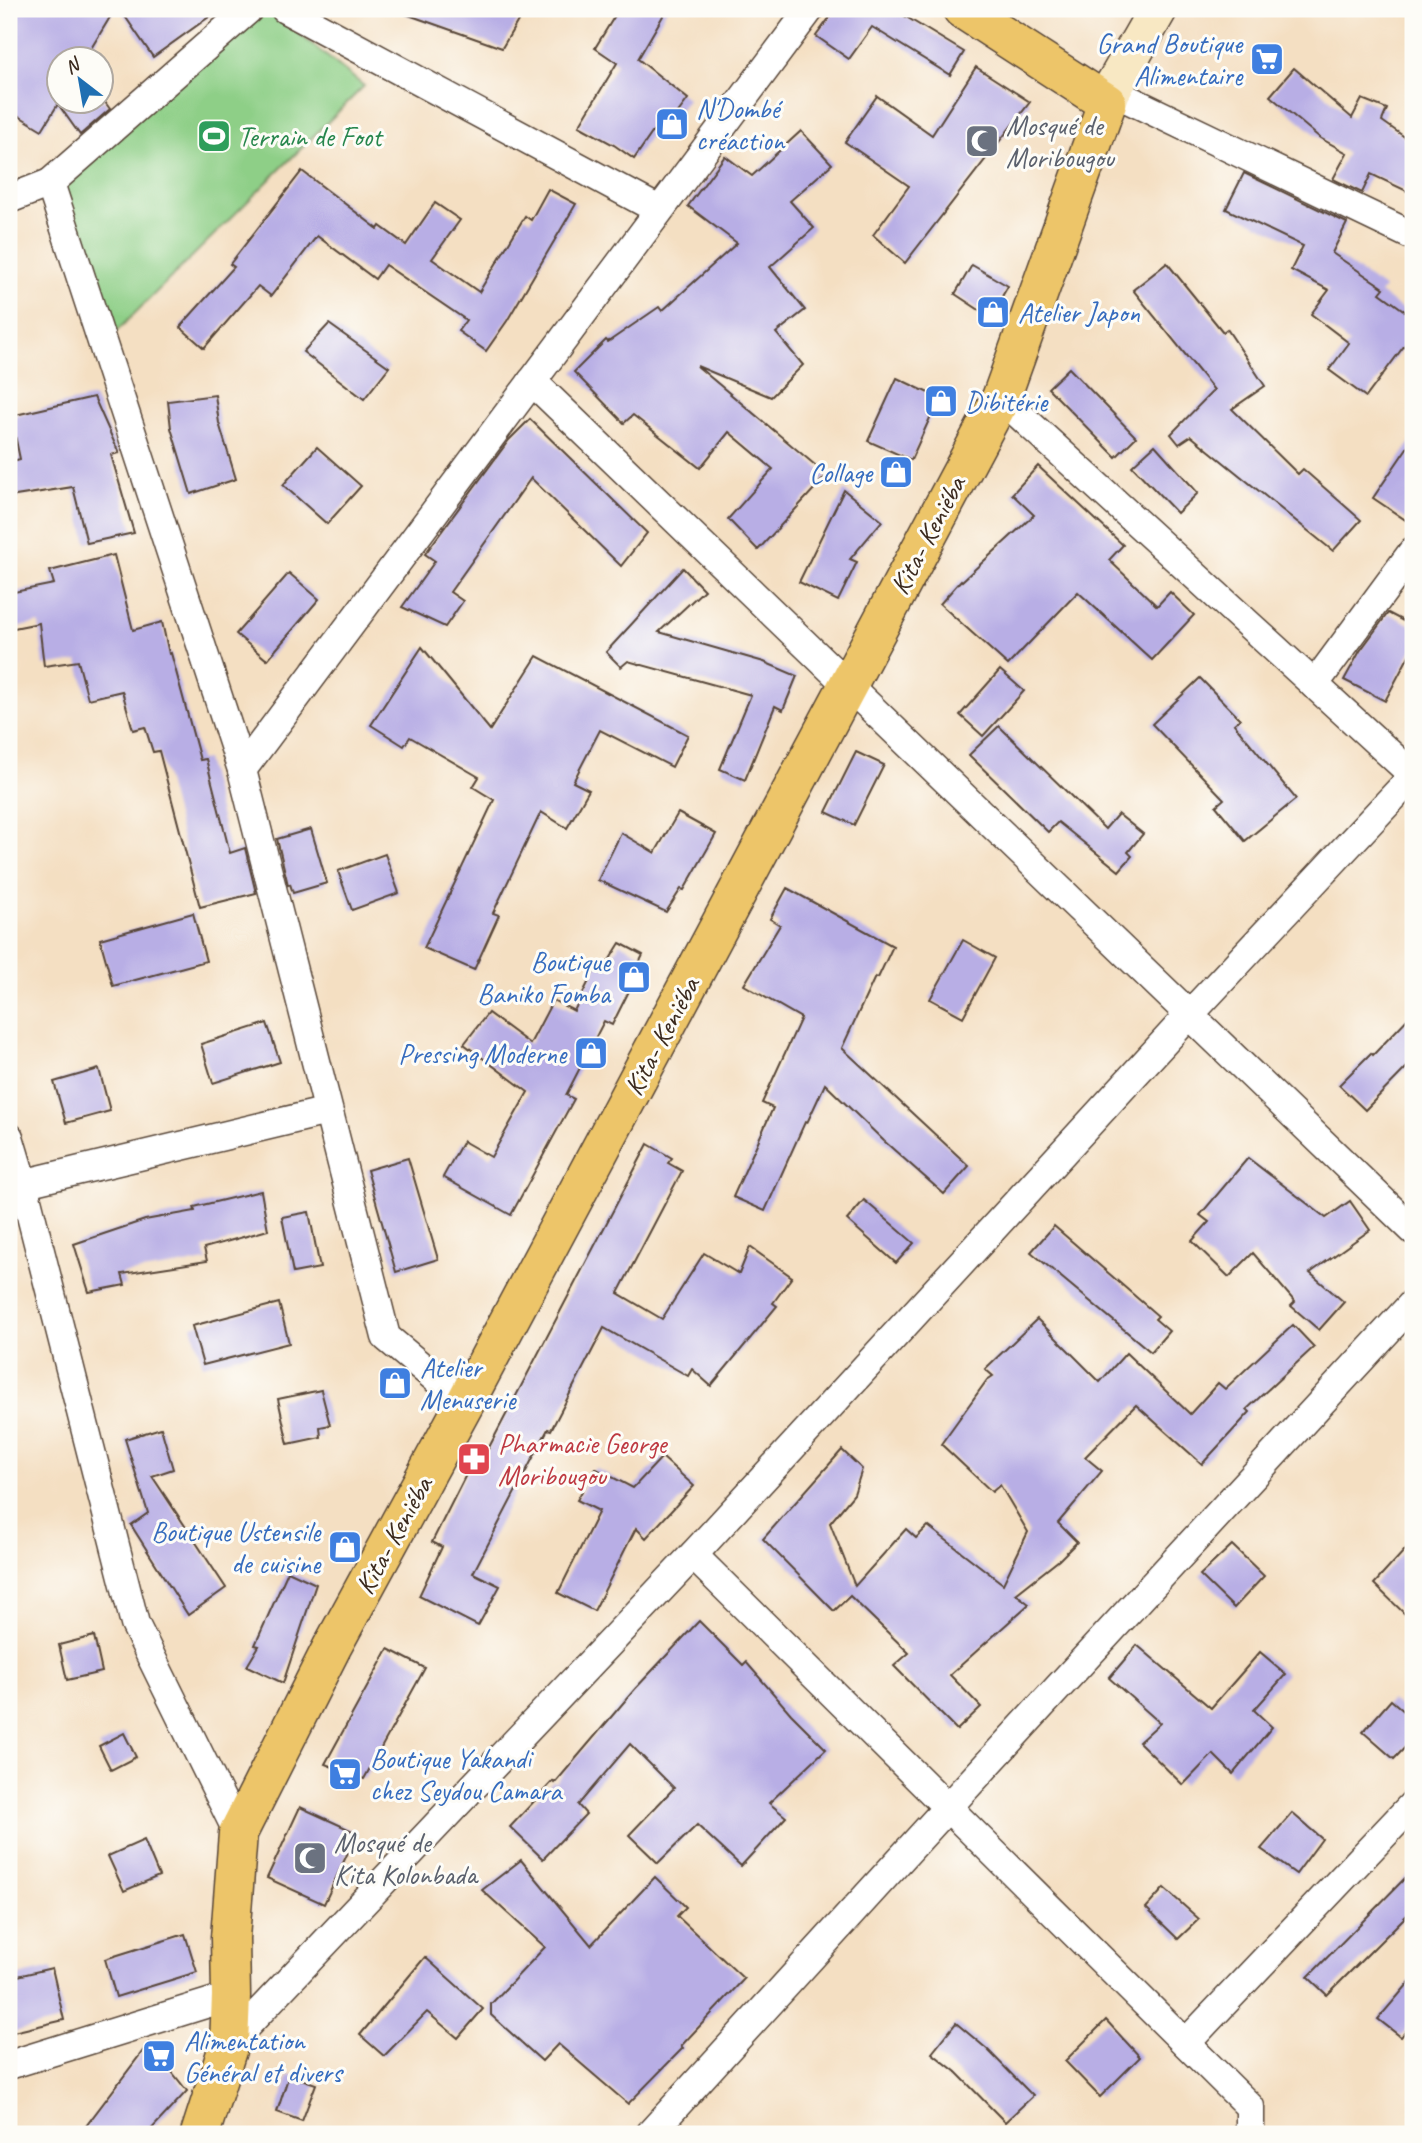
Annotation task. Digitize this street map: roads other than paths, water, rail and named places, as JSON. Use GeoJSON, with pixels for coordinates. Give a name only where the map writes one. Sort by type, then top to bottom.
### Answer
{"type":"FeatureCollection","features":[{"type":"Feature","properties":{"kind":"main road"},"geometry":{"type":"LineString","coordinates":[[962,9],[1109,97],[1158,9]]}},
{"type":"Feature","properties":{"kind":"main road","name":"Kita- Keniéba"},"geometry":{"type":"LineString","coordinates":[[200,2134],[229,2044],[230,1938],[238,1833],[332,1647],[1001,398],[1109,97]]}},
{"type":"Feature","properties":{"kind":"street"},"geometry":{"type":"LineString","coordinates":[[9,199],[50,183],[249,9]]}},
{"type":"Feature","properties":{"kind":"street"},"geometry":{"type":"LineString","coordinates":[[285,9],[659,210]]}},
{"type":"Feature","properties":{"kind":"street"},"geometry":{"type":"LineString","coordinates":[[242,770],[810,9]]}},
{"type":"Feature","properties":{"kind":"street"},"geometry":{"type":"LineString","coordinates":[[1109,97],[1413,236]]}},
{"type":"Feature","properties":{"kind":"street"},"geometry":{"type":"LineString","coordinates":[[50,183],[242,770],[386,1337],[465,1403]]}},
{"type":"Feature","properties":{"kind":"street"},"geometry":{"type":"LineString","coordinates":[[532,381],[1413,1230]]}},
{"type":"Feature","properties":{"kind":"street"},"geometry":{"type":"LineString","coordinates":[[229,2044],[693,1555],[1189,1014],[1413,776],[1001,398]]}},
{"type":"Feature","properties":{"kind":"street"},"geometry":{"type":"LineString","coordinates":[[1314,685],[1413,551]]}},
{"type":"Feature","properties":{"kind":"street"},"geometry":{"type":"LineString","coordinates":[[16,1185],[328,1111]]}},
{"type":"Feature","properties":{"kind":"street"},"geometry":{"type":"LineString","coordinates":[[9,1137],[16,1185],[135,1625],[238,1833]]}},
{"type":"Feature","properties":{"kind":"street"},"geometry":{"type":"LineString","coordinates":[[650,2134],[1413,1303]]}},
{"type":"Feature","properties":{"kind":"street"},"geometry":{"type":"LineString","coordinates":[[693,1555],[1250,2107],[1250,2134]]}},
{"type":"Feature","properties":{"kind":"street"},"geometry":{"type":"LineString","coordinates":[[1186,2043],[1413,1804]]}},
{"type":"Feature","properties":{"kind":"street"},"geometry":{"type":"LineString","coordinates":[[9,2065],[231,1996]]}},
{"type":"Feature","properties":{"kind":"place","name":"Grand Boutique Alimentaire"},"geometry":{"type":"Point","coordinates":[1267,59]}},
{"type":"Feature","properties":{"kind":"place","name":"N'Dombé créaction"},"geometry":{"type":"Point","coordinates":[672,124]}},
{"type":"Feature","properties":{"kind":"place","name":"Terrain de Foot"},"geometry":{"type":"Point","coordinates":[214,136]}},
{"type":"Feature","properties":{"kind":"place","name":"Mosqué de Moribougou"},"geometry":{"type":"Point","coordinates":[982,141]}},
{"type":"Feature","properties":{"kind":"place","name":"Atelier Japon"},"geometry":{"type":"Point","coordinates":[993,312]}},
{"type":"Feature","properties":{"kind":"place","name":"Dibitérie"},"geometry":{"type":"Point","coordinates":[941,401]}},
{"type":"Feature","properties":{"kind":"place","name":"Collage"},"geometry":{"type":"Point","coordinates":[896,472]}},
{"type":"Feature","properties":{"kind":"place","name":"Boutique Baniko Fomba"},"geometry":{"type":"Point","coordinates":[634,977]}},
{"type":"Feature","properties":{"kind":"place","name":"Pressing Moderne"},"geometry":{"type":"Point","coordinates":[591,1053]}},
{"type":"Feature","properties":{"kind":"place","name":"Atelier Menuserie"},"geometry":{"type":"Point","coordinates":[395,1383]}},
{"type":"Feature","properties":{"kind":"place","name":"Pharmacie George Moribougou"},"geometry":{"type":"Point","coordinates":[474,1459]}},
{"type":"Feature","properties":{"kind":"place","name":"Boutique Ustensile de cuisine"},"geometry":{"type":"Point","coordinates":[345,1547]}},
{"type":"Feature","properties":{"kind":"place","name":"Boutique Yakandi chez Seydou Camara"},"geometry":{"type":"Point","coordinates":[345,1774]}},
{"type":"Feature","properties":{"kind":"place","name":"Mosqué de Kita Kolonbada"},"geometry":{"type":"Point","coordinates":[310,1858]}},
{"type":"Feature","properties":{"kind":"place","name":"Alimentation Général et divers"},"geometry":{"type":"Point","coordinates":[159,2056]}}]}
